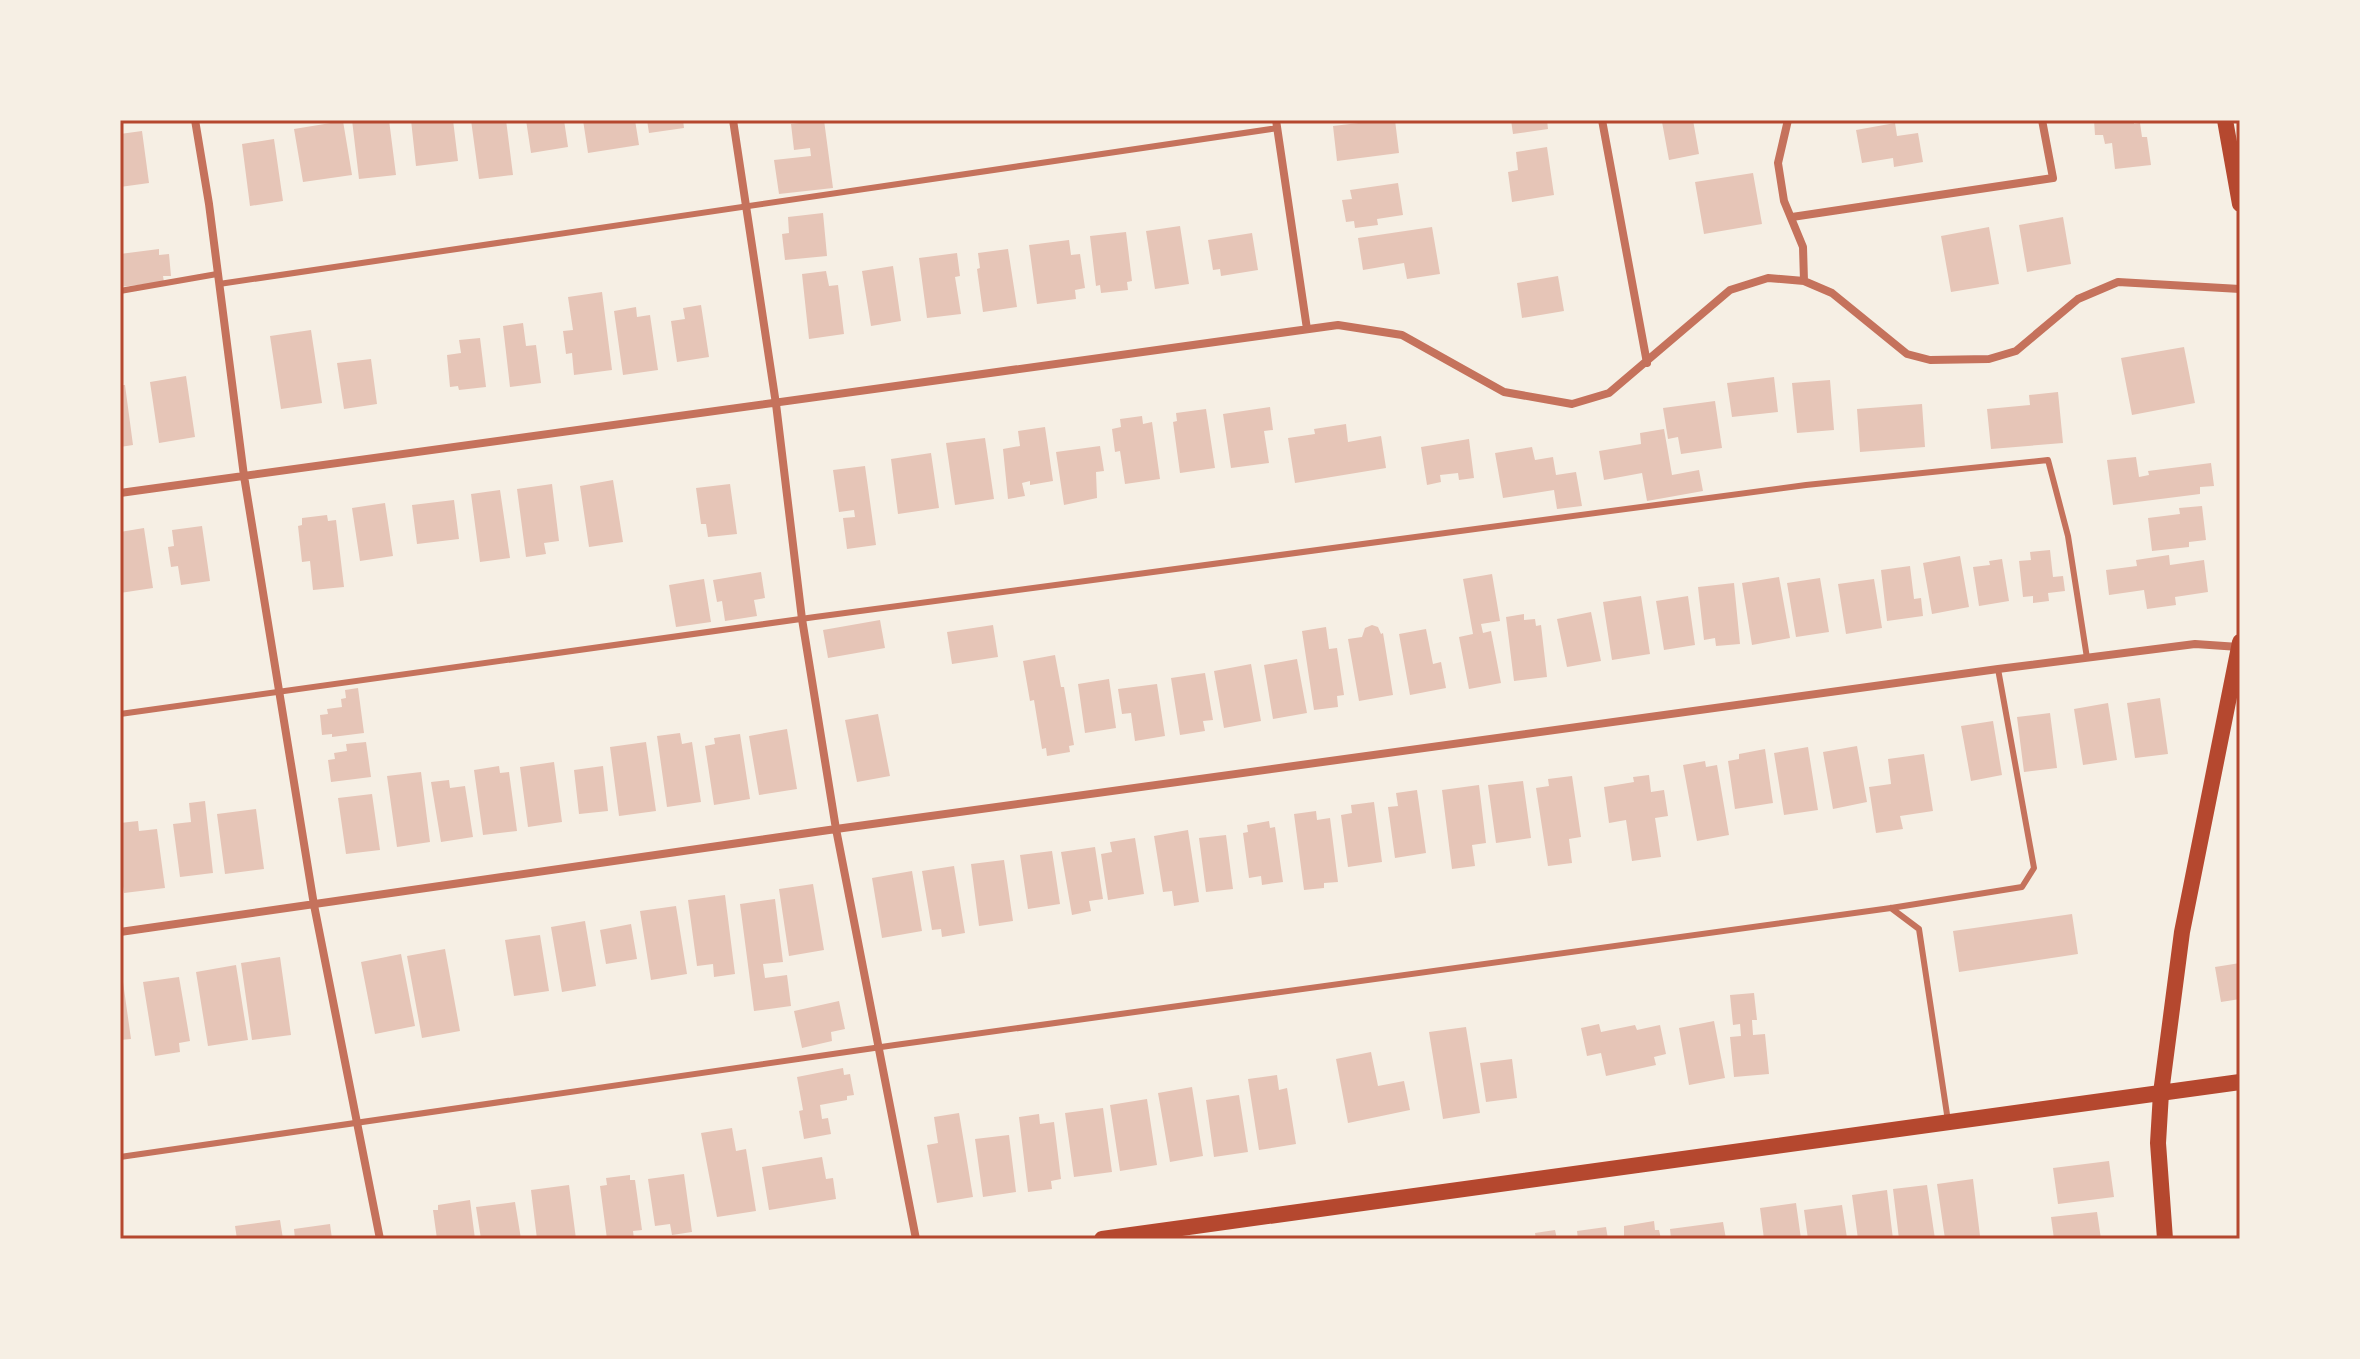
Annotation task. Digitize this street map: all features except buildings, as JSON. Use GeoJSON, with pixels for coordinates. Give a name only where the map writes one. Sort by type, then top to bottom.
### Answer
{"type":"FeatureCollection","features":[{"type":"Feature","properties":{"kind":"main road"},"geometry":{"type":"LineString","coordinates":[[2225,120],[2240,204]]}},
{"type":"Feature","properties":{"kind":"main road"},"geometry":{"type":"LineString","coordinates":[[2165,1239],[2158,1143],[2161,1093],[2182,932],[2240,645]]}},
{"type":"Feature","properties":{"kind":"main road"},"geometry":{"type":"LineString","coordinates":[[1102,1239],[2240,1082]]}},
{"type":"Feature","properties":{"kind":"street"},"geometry":{"type":"LineString","coordinates":[[195,120],[244,476],[314,905],[380,1239]]}},
{"type":"Feature","properties":{"kind":"street"},"geometry":{"type":"LineString","coordinates":[[733,120],[776,404],[802,619],[836,829],[916,1239]]}},
{"type":"Feature","properties":{"kind":"street"},"geometry":{"type":"LineString","coordinates":[[1602,120],[1647,363]]}},
{"type":"Feature","properties":{"kind":"street"},"geometry":{"type":"LineString","coordinates":[[1788,120],[1778,163],[1784,201],[1803,247],[1804,281]]}},
{"type":"Feature","properties":{"kind":"street"},"geometry":{"type":"LineString","coordinates":[[1792,217],[2053,178],[2042,120]]}},
{"type":"Feature","properties":{"kind":"street"},"geometry":{"type":"LineString","coordinates":[[1277,124],[1307,329]]}},
{"type":"Feature","properties":{"kind":"street"},"geometry":{"type":"LineString","coordinates":[[120,493],[1338,325],[1402,335],[1504,392],[1572,404],[1609,393],[1730,290],[1768,278],[1804,281],[1832,293],[1907,354],[1930,360],[1989,359],[2016,351],[2078,299],[2118,282],[2240,289]]}},
{"type":"Feature","properties":{"kind":"street"},"geometry":{"type":"LineString","coordinates":[[120,932],[836,829],[1998,669],[2195,644],[2240,645]]}},
{"type":"Feature","properties":{"kind":"lane"},"geometry":{"type":"LineString","coordinates":[[120,291],[746,208],[1277,124]]}},
{"type":"Feature","properties":{"kind":"lane"},"geometry":{"type":"LineString","coordinates":[[120,714],[1790,487],[2048,460],[2068,536],[2087,658]]}},
{"type":"Feature","properties":{"kind":"lane"},"geometry":{"type":"LineString","coordinates":[[120,1157],[2022,887],[2034,868],[1998,669]]}},
{"type":"Feature","properties":{"kind":"lane"},"geometry":{"type":"LineString","coordinates":[[1891,908],[1919,929],[1948,1121]]}}]}
